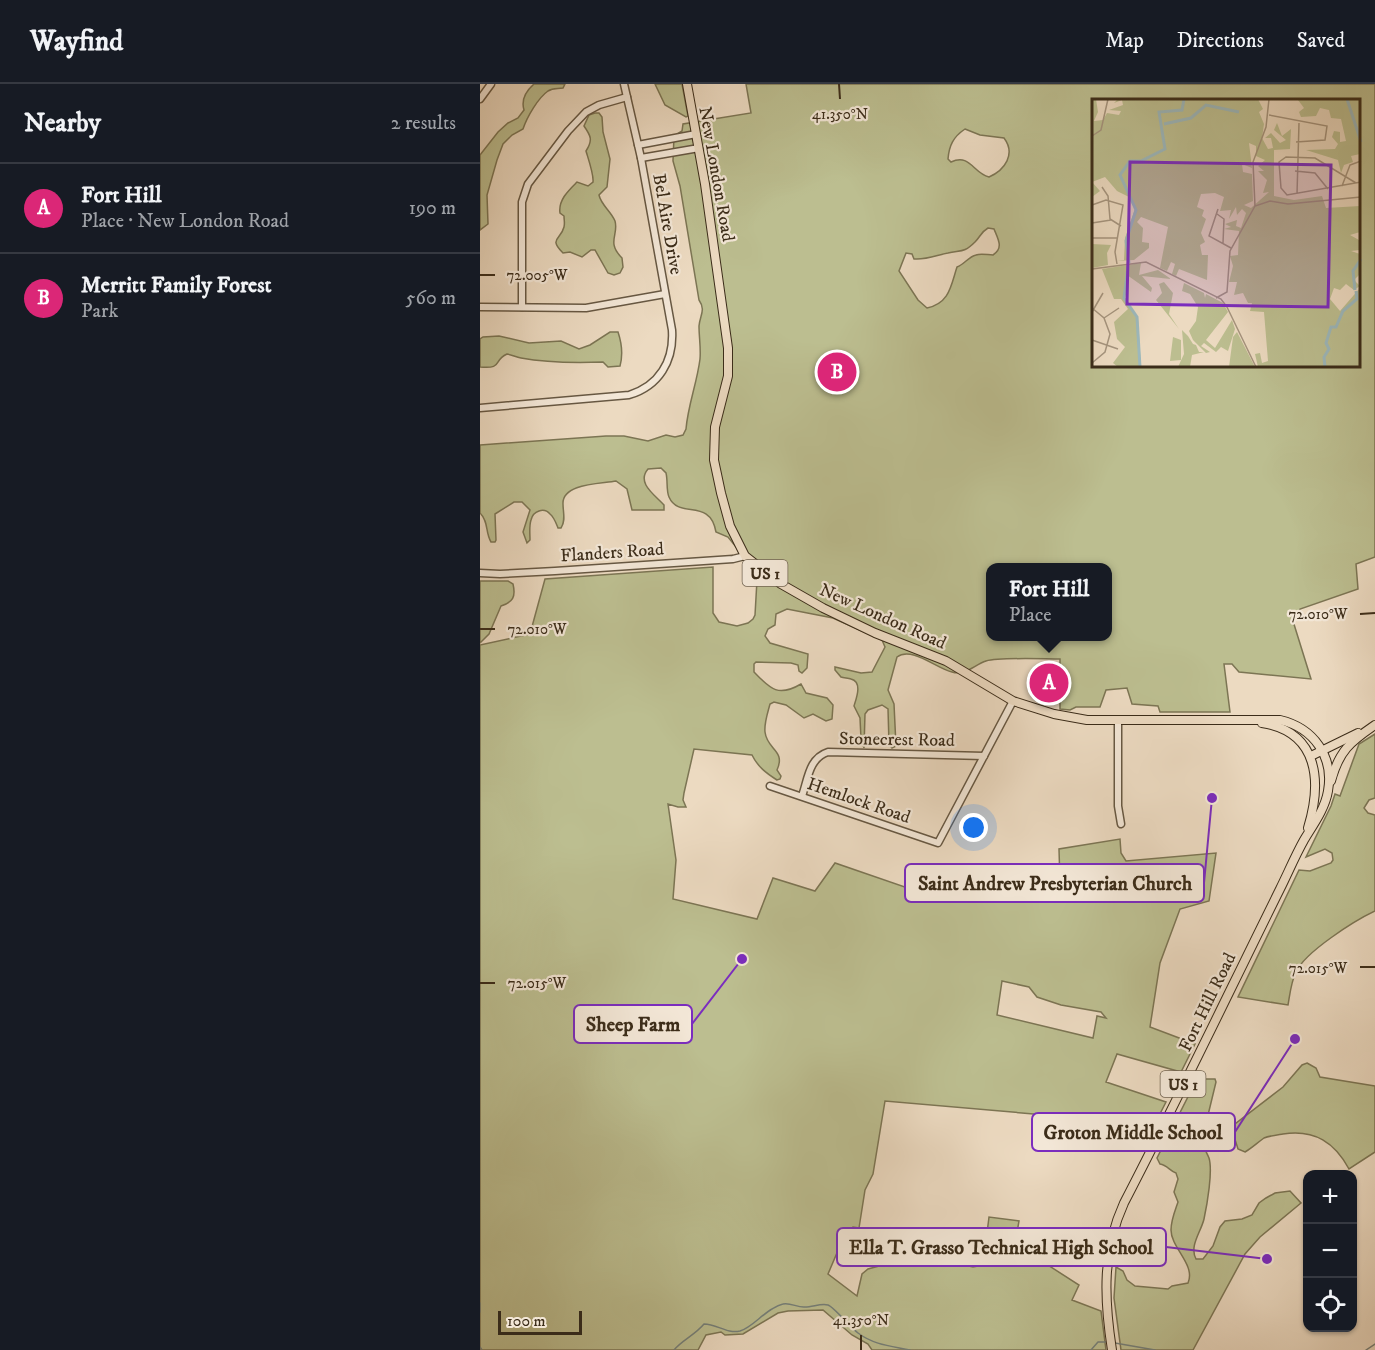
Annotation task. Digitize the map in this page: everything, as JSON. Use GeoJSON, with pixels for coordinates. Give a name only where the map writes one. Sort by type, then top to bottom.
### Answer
{"type":"FeatureCollection","features":[{"type":"Feature","properties":{"kind":"main road","name":"New London Road"},"geometry":{"type":"LineString","coordinates":[[687,84],[699,148],[728,348],[728,376],[715,428],[714,460],[727,517],[745,556],[781,584],[829,611],[875,633],[946,661],[1013,701],[1031,708],[1071,718],[1238,721]]}},
{"type":"Feature","properties":{"kind":"main road","name":"US 1"},"geometry":{"type":"LineString","coordinates":[[1238,721],[1273,720],[1291,723],[1311,736],[1323,751]]}},
{"type":"Feature","properties":{"kind":"main road","name":"US 1"},"geometry":{"type":"LineString","coordinates":[[1238,721],[1266,724],[1284,731],[1305,747],[1311,756]]}},
{"type":"Feature","properties":{"kind":"main road"},"geometry":{"type":"LineString","coordinates":[[1311,756],[1375,725]]}},
{"type":"Feature","properties":{"kind":"main road"},"geometry":{"type":"LineString","coordinates":[[1328,791],[1335,764],[1342,752],[1375,725]]}},
{"type":"Feature","properties":{"kind":"main road","name":"Fort Hill Road"},"geometry":{"type":"LineString","coordinates":[[1112,1349],[1107,1312],[1106,1272],[1110,1245],[1119,1215],[1317,819],[1328,791],[1328,769],[1323,751]]}},
{"type":"Feature","properties":{"kind":"main road","name":"Fort Hill Road"},"geometry":{"type":"LineString","coordinates":[[1304,841],[1316,795],[1311,756]]}},
{"type":"Feature","properties":{"kind":"street"},"geometry":{"type":"LineString","coordinates":[[480,99],[491,84]]}},
{"type":"Feature","properties":{"kind":"street","name":"Bel Aire Drive"},"geometry":{"type":"LineString","coordinates":[[480,408],[622,397],[644,389],[662,373],[669,358],[672,330],[641,159],[624,84]]}},
{"type":"Feature","properties":{"kind":"street"},"geometry":{"type":"LineString","coordinates":[[522,307],[522,202],[528,184],[568,131],[586,112],[599,105],[627,97]]}},
{"type":"Feature","properties":{"kind":"street"},"geometry":{"type":"LineString","coordinates":[[638,145],[696,134]]}},
{"type":"Feature","properties":{"kind":"street","name":"Bel Aire Drive"},"geometry":{"type":"LineString","coordinates":[[641,159],[699,148]]}},
{"type":"Feature","properties":{"kind":"street"},"geometry":{"type":"LineString","coordinates":[[480,308],[599,307],[665,294]]}},
{"type":"Feature","properties":{"kind":"street","name":"Flanders Road"},"geometry":{"type":"LineString","coordinates":[[480,573],[555,571],[733,559],[745,556]]}},
{"type":"Feature","properties":{"kind":"street"},"geometry":{"type":"LineString","coordinates":[[984,756],[1013,701]]}},
{"type":"Feature","properties":{"kind":"street"},"geometry":{"type":"LineString","coordinates":[[1118,720],[1118,806],[1121,824]]}},
{"type":"Feature","properties":{"kind":"street","name":"Stonecrest Road"},"geometry":{"type":"LineString","coordinates":[[802,796],[814,760],[819,755],[828,752],[984,756]]}},
{"type":"Feature","properties":{"kind":"street","name":"Hemlock Road"},"geometry":{"type":"LineString","coordinates":[[770,786],[938,843],[984,756]]}},
{"type":"Feature","properties":{"kind":"green space"},"geometry":{"type":"Polygon","coordinates":[[[534,84],[565,84],[563,88],[552,89],[544,94],[533,108],[523,129],[503,144],[487,195],[488,224],[480,230],[480,155],[498,132],[518,118],[524,110],[525,96],[534,84]]]}},
{"type":"Feature","properties":{"kind":"green space"},"geometry":{"type":"Polygon","coordinates":[[[655,84],[682,84],[688,116],[665,105],[655,84]]]}},
{"type":"Feature","properties":{"kind":"green space"},"geometry":{"type":"Polygon","coordinates":[[[746,84],[1375,84],[1375,557],[1356,564],[1358,589],[1300,609],[1293,621],[1311,679],[1239,672],[1232,664],[1224,664],[1230,712],[1160,712],[1158,706],[1132,704],[1127,688],[1106,690],[1100,707],[1076,707],[1070,710],[1060,709],[1060,659],[993,660],[957,673],[917,656],[903,654],[897,657],[888,690],[894,704],[896,746],[892,748],[889,744],[888,709],[882,705],[868,710],[865,714],[864,748],[860,718],[854,706],[858,691],[857,684],[851,679],[841,677],[835,667],[861,673],[872,672],[885,647],[882,640],[833,618],[787,609],[776,614],[775,625],[768,629],[765,636],[770,643],[808,654],[807,668],[802,673],[798,665],[791,663],[756,662],[754,672],[776,690],[787,690],[801,684],[806,693],[827,698],[833,705],[832,719],[826,721],[813,714],[804,718],[786,705],[774,702],[770,704],[765,732],[766,738],[778,754],[777,770],[781,776],[780,779],[777,780],[766,772],[752,755],[694,749],[683,800],[686,807],[668,804],[676,860],[673,899],[757,919],[773,878],[815,891],[835,863],[922,893],[937,878],[976,867],[996,898],[1060,883],[1059,849],[1120,839],[1121,853],[1126,861],[1216,853],[1209,901],[1180,909],[1160,963],[1150,1027],[1195,1044],[1181,1072],[1117,1054],[1106,1082],[1166,1102],[1144,1145],[1092,1119],[885,1101],[873,1174],[865,1190],[859,1228],[853,1227],[845,1234],[828,1274],[857,1296],[862,1274],[868,1269],[894,1262],[960,1264],[973,1267],[983,1265],[989,1217],[1019,1221],[1015,1244],[1079,1285],[1072,1300],[1101,1311],[1106,1350],[872,1350],[868,1344],[852,1335],[823,1310],[778,1313],[743,1334],[725,1335],[721,1332],[706,1335],[698,1350],[480,1350],[480,645],[530,634],[545,579],[713,567],[713,613],[719,622],[737,626],[748,623],[755,615],[757,580],[753,568],[728,537],[716,532],[713,521],[708,515],[674,504],[668,494],[666,473],[661,468],[648,469],[644,479],[648,488],[664,505],[664,510],[632,510],[627,489],[616,481],[575,488],[564,497],[564,519],[561,528],[558,528],[554,518],[548,512],[542,510],[536,512],[532,517],[530,540],[527,543],[523,532],[530,510],[522,502],[514,502],[495,514],[495,542],[491,542],[485,520],[480,513],[480,445],[606,436],[624,436],[648,441],[666,435],[675,437],[683,435],[700,359],[699,326],[702,310],[680,186],[673,161],[674,136],[682,131],[683,124],[751,113],[746,84]],[[965,129],[951,146],[948,159],[951,162],[963,160],[989,177],[995,174],[1004,166],[1009,156],[1004,138],[980,135],[965,129]],[[988,228],[971,246],[962,251],[919,259],[914,259],[912,254],[906,253],[899,271],[918,300],[927,308],[935,306],[945,298],[957,267],[973,256],[993,255],[996,252],[999,243],[994,229],[988,228]],[[1002,981],[997,1015],[1093,1038],[1097,1016],[1106,1018],[1101,1012],[1061,1005],[1037,997],[1029,987],[1002,981]]]}},
{"type":"Feature","properties":{"kind":"green space"},"geometry":{"type":"Polygon","coordinates":[[[599,113],[602,117],[603,132],[610,159],[607,187],[599,195],[615,221],[614,243],[622,258],[623,267],[620,273],[614,275],[608,273],[595,250],[591,250],[582,257],[570,252],[563,253],[556,244],[564,226],[564,216],[560,213],[560,208],[565,196],[577,182],[588,186],[593,182],[586,151],[590,138],[584,126],[589,115],[599,113]]]}},
{"type":"Feature","properties":{"kind":"green space"},"geometry":{"type":"Polygon","coordinates":[[[610,332],[618,332],[622,354],[620,366],[608,367],[603,362],[541,361],[507,354],[495,366],[480,367],[480,339],[483,337],[499,336],[529,343],[561,341],[579,349],[610,332]]]}},
{"type":"Feature","properties":{"kind":"green space"},"geometry":{"type":"Polygon","coordinates":[[[480,581],[508,581],[513,584],[514,592],[511,601],[501,606],[489,634],[480,643],[480,581]]]}},
{"type":"Feature","properties":{"kind":"green space"},"geometry":{"type":"Polygon","coordinates":[[[1375,734],[1375,798],[1369,800],[1364,808],[1368,813],[1375,815],[1375,911],[1331,938],[1309,955],[1296,972],[1288,1005],[1238,997],[1299,870],[1310,871],[1331,863],[1333,860],[1332,853],[1325,849],[1306,857],[1335,794],[1340,796],[1359,744],[1375,734]]]}},
{"type":"Feature","properties":{"kind":"green space"},"geometry":{"type":"Polygon","coordinates":[[[1307,1063],[1316,1068],[1320,1077],[1375,1086],[1375,1152],[1349,1169],[1330,1145],[1305,1134],[1271,1136],[1264,1138],[1245,1152],[1238,1149],[1233,1133],[1235,1124],[1283,1087],[1302,1065],[1307,1063]]]}},
{"type":"Feature","properties":{"kind":"green space"},"geometry":{"type":"Polygon","coordinates":[[[1197,1079],[1215,1079],[1216,1082],[1202,1140],[1209,1158],[1210,1179],[1204,1219],[1194,1249],[1196,1259],[1203,1259],[1213,1246],[1220,1227],[1225,1221],[1252,1215],[1259,1203],[1275,1193],[1290,1191],[1301,1203],[1260,1237],[1245,1254],[1193,1350],[1121,1350],[1114,1298],[1116,1267],[1123,1271],[1127,1280],[1135,1286],[1168,1289],[1188,1283],[1190,1276],[1171,1230],[1178,1202],[1174,1192],[1178,1179],[1176,1173],[1160,1164],[1157,1158],[1197,1079]]]}},
{"type":"Feature","properties":{"kind":"waterway"},"geometry":{"type":"LineString","coordinates":[[480,1303],[480,1312]]}},
{"type":"Feature","properties":{"kind":"waterway"},"geometry":{"type":"LineString","coordinates":[[674,1350],[704,1324],[735,1332],[740,1331],[771,1309],[786,1304],[802,1307],[828,1305],[864,1337],[910,1350]]}},
{"type":"Feature","properties":{"kind":"waterway"},"geometry":{"type":"LineString","coordinates":[[1091,1350],[1098,1342],[1108,1342]]}},
{"type":"Feature","properties":{"kind":"waterway"},"geometry":{"type":"LineString","coordinates":[[1115,1343],[1155,1350]]}},
{"type":"Feature","properties":{"kind":"waterway"},"geometry":{"type":"LineString","coordinates":[[1366,1350],[1375,1344]]}},
{"type":"Feature","properties":{"kind":"place","name":"Merritt Family Forest"},"geometry":{"type":"Point","coordinates":[837,372]}},
{"type":"Feature","properties":{"kind":"place","name":"Fort Hill"},"geometry":{"type":"Point","coordinates":[1049,683]}},
{"type":"Feature","properties":{"kind":"place","name":"Saint Andrew Presbyterian Church"},"geometry":{"type":"Point","coordinates":[1212,798]}},
{"type":"Feature","properties":{"kind":"place","name":"Sheep Farm"},"geometry":{"type":"Point","coordinates":[742,959]}},
{"type":"Feature","properties":{"kind":"place","name":"Groton Middle School"},"geometry":{"type":"Point","coordinates":[1295,1039]}},
{"type":"Feature","properties":{"kind":"place","name":"Ella T. Grasso Technical High School"},"geometry":{"type":"Point","coordinates":[1267,1259]}}]}
